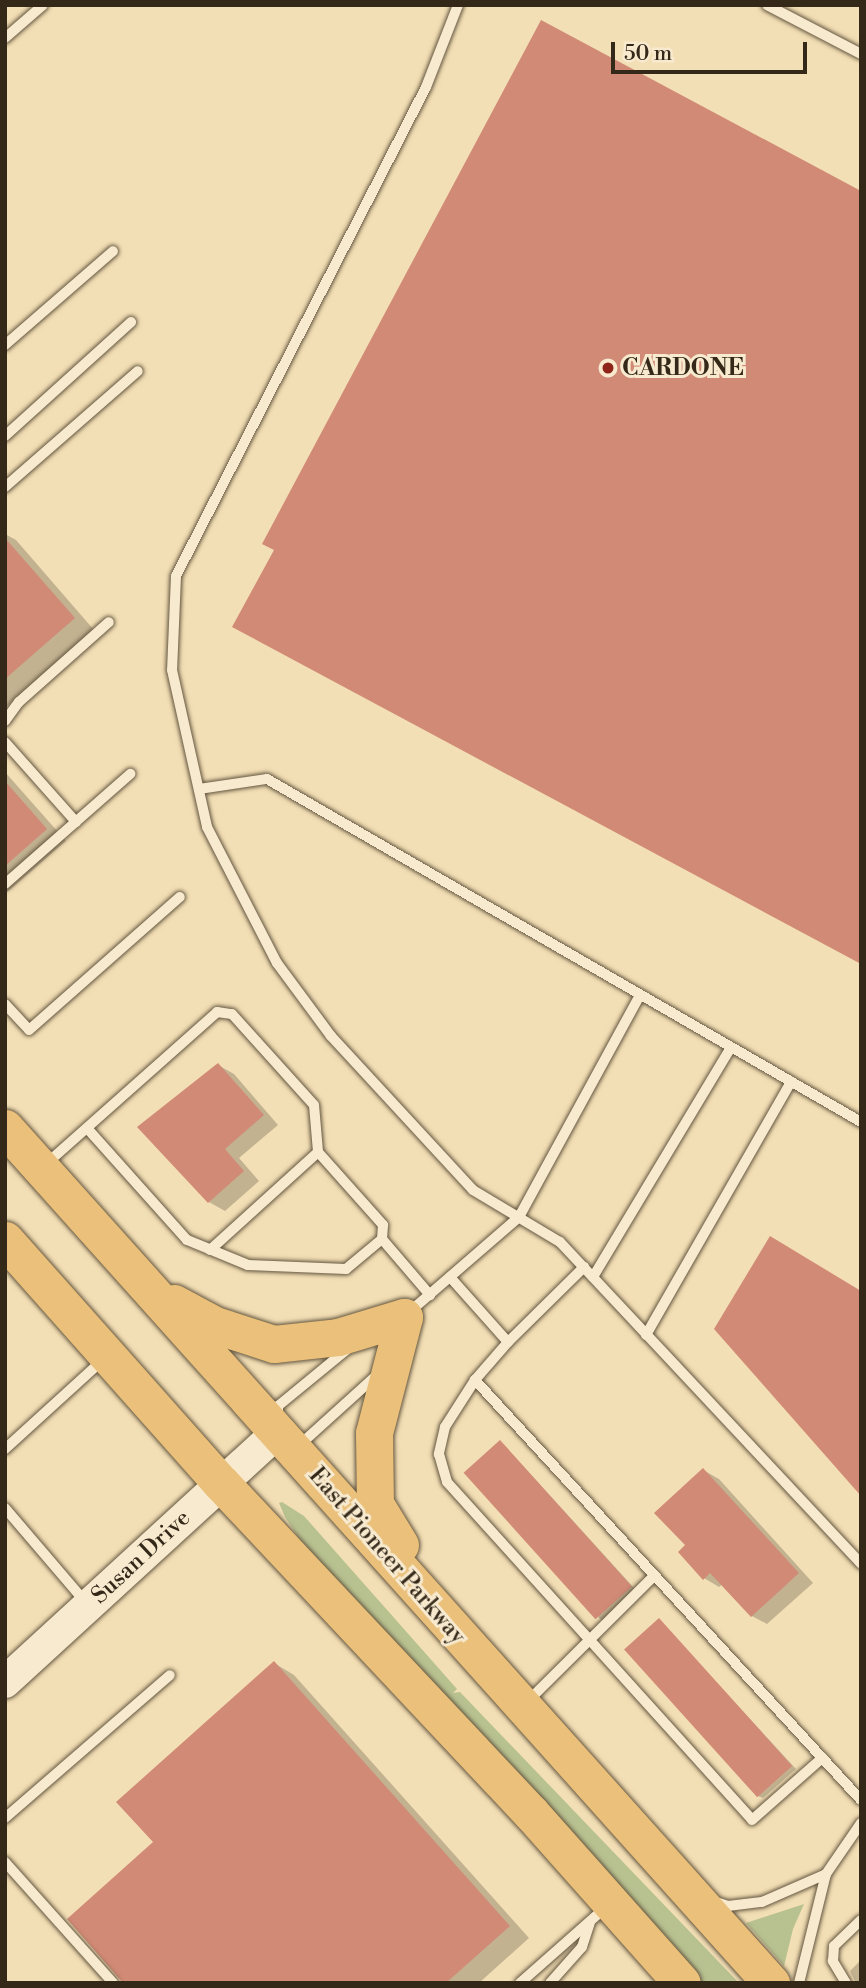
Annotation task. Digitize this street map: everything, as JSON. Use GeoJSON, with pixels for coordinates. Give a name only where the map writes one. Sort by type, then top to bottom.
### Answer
{"type":"FeatureCollection","features":[{"type":"Feature","properties":{"kind":"main road","name":"East Pioneer Parkway"},"geometry":{"type":"LineString","coordinates":[[5,1128],[449,1627],[771,1983]]}},
{"type":"Feature","properties":{"kind":"main road"},"geometry":{"type":"LineString","coordinates":[[5,1240],[601,1912],[682,1983]]}},
{"type":"Feature","properties":{"kind":"main road"},"geometry":{"type":"LineString","coordinates":[[153,1292],[215,1325],[274,1343],[338,1337],[417,1306]]}},
{"type":"Feature","properties":{"kind":"main road"},"geometry":{"type":"LineString","coordinates":[[417,1306],[374,1433],[375,1504],[449,1627]]}},
{"type":"Feature","properties":{"kind":"street","name":"Susan Drive"},"geometry":{"type":"LineString","coordinates":[[5,1682],[278,1432]]}},
{"type":"Feature","properties":{"kind":"lane"},"geometry":{"type":"LineString","coordinates":[[5,38],[43,5]]}},
{"type":"Feature","properties":{"kind":"lane"},"geometry":{"type":"LineString","coordinates":[[458,5],[426,87],[176,576],[172,670],[207,827],[277,963],[331,1036],[473,1190],[560,1242],[861,1564]]}},
{"type":"Feature","properties":{"kind":"lane"},"geometry":{"type":"LineString","coordinates":[[767,5],[861,54]]}},
{"type":"Feature","properties":{"kind":"lane"},"geometry":{"type":"LineString","coordinates":[[5,345],[113,251]]}},
{"type":"Feature","properties":{"kind":"lane"},"geometry":{"type":"LineString","coordinates":[[5,436],[131,322]]}},
{"type":"Feature","properties":{"kind":"lane"},"geometry":{"type":"LineString","coordinates":[[5,487],[138,371]]}},
{"type":"Feature","properties":{"kind":"lane"},"geometry":{"type":"LineString","coordinates":[[5,721],[19,702],[109,622]]}},
{"type":"Feature","properties":{"kind":"lane"},"geometry":{"type":"LineString","coordinates":[[5,742],[76,822]]}},
{"type":"Feature","properties":{"kind":"lane"},"geometry":{"type":"LineString","coordinates":[[5,884],[130,774]]}},
{"type":"Feature","properties":{"kind":"lane"},"geometry":{"type":"LineString","coordinates":[[199,789],[267,779],[861,1122]]}},
{"type":"Feature","properties":{"kind":"lane"},"geometry":{"type":"LineString","coordinates":[[5,1004],[29,1030],[180,897]]}},
{"type":"Feature","properties":{"kind":"lane"},"geometry":{"type":"LineString","coordinates":[[417,1306],[384,1369],[304,1441],[278,1432],[278,1406],[361,1338],[417,1306],[519,1217],[640,995]]}},
{"type":"Feature","properties":{"kind":"lane"},"geometry":{"type":"LineString","coordinates":[[41,1168],[217,1012],[232,1014],[314,1105],[318,1153],[383,1225],[382,1239],[417,1306]]}},
{"type":"Feature","properties":{"kind":"lane"},"geometry":{"type":"LineString","coordinates":[[593,1277],[731,1047]]}},
{"type":"Feature","properties":{"kind":"lane"},"geometry":{"type":"LineString","coordinates":[[646,1335],[791,1082]]}},
{"type":"Feature","properties":{"kind":"lane"},"geometry":{"type":"LineString","coordinates":[[87,1128],[187,1240],[248,1265],[346,1269],[382,1239]]}},
{"type":"Feature","properties":{"kind":"lane"},"geometry":{"type":"LineString","coordinates":[[210,1250],[318,1153]]}},
{"type":"Feature","properties":{"kind":"lane"},"geometry":{"type":"LineString","coordinates":[[584,1267],[508,1342],[475,1380],[445,1427],[439,1454],[447,1482],[752,1820],[822,1758]]}},
{"type":"Feature","properties":{"kind":"lane"},"geometry":{"type":"LineString","coordinates":[[450,1277],[508,1342]]}},
{"type":"Feature","properties":{"kind":"lane"},"geometry":{"type":"LineString","coordinates":[[5,1449],[108,1355]]}},
{"type":"Feature","properties":{"kind":"lane"},"geometry":{"type":"LineString","coordinates":[[475,1380],[653,1577],[861,1800]]}},
{"type":"Feature","properties":{"kind":"lane"},"geometry":{"type":"LineString","coordinates":[[5,1508],[88,1605]]}},
{"type":"Feature","properties":{"kind":"lane"},"geometry":{"type":"LineString","coordinates":[[522,1708],[653,1577]]}},
{"type":"Feature","properties":{"kind":"lane"},"geometry":{"type":"LineString","coordinates":[[5,1818],[170,1675]]}},
{"type":"Feature","properties":{"kind":"lane"},"geometry":{"type":"LineString","coordinates":[[799,1983],[826,1874],[861,1823]]}},
{"type":"Feature","properties":{"kind":"lane"},"geometry":{"type":"LineString","coordinates":[[5,1862],[113,1983]]}},
{"type":"Feature","properties":{"kind":"lane"},"geometry":{"type":"LineString","coordinates":[[692,1894],[729,1906],[762,1902],[826,1874]]}},
{"type":"Feature","properties":{"kind":"lane"},"geometry":{"type":"LineString","coordinates":[[520,1983],[601,1912]]}},
{"type":"Feature","properties":{"kind":"lane"},"geometry":{"type":"LineString","coordinates":[[550,1983],[582,1947],[601,1912]]}},
{"type":"Feature","properties":{"kind":"lane"},"geometry":{"type":"LineString","coordinates":[[846,1983],[833,1961],[834,1946],[861,1920]]}},
{"type":"Feature","properties":{"kind":"green space"},"geometry":{"type":"Polygon","coordinates":[[[282,1502],[304,1516],[457,1689],[453,1693],[460,1692],[739,1983],[696,1983],[299,1538],[285,1517],[279,1503],[282,1502]]]}},
{"type":"Feature","properties":{"kind":"green space"},"geometry":{"type":"Polygon","coordinates":[[[804,1904],[793,1929],[784,1966],[746,1923],[804,1904]]]}},
{"type":"Feature","properties":{"kind":"building","name":"CARDONE"},"geometry":{"type":"Polygon","coordinates":[[[541,20],[861,191],[861,964],[232,627],[274,550],[262,544],[541,20]]]}},
{"type":"Feature","properties":{"kind":"building"},"geometry":{"type":"Polygon","coordinates":[[[5,538],[75,618],[5,679],[5,538]]]}},
{"type":"Feature","properties":{"kind":"building"},"geometry":{"type":"Polygon","coordinates":[[[5,781],[47,829],[5,866],[5,781]]]}},
{"type":"Feature","properties":{"kind":"building"},"geometry":{"type":"Polygon","coordinates":[[[218,1063],[264,1115],[225,1149],[244,1171],[208,1203],[137,1127],[218,1063]]]}},
{"type":"Feature","properties":{"kind":"building"},"geometry":{"type":"Polygon","coordinates":[[[770,1236],[861,1291],[861,1496],[714,1329],[770,1236]]]}},
{"type":"Feature","properties":{"kind":"building"},"geometry":{"type":"Polygon","coordinates":[[[500,1440],[632,1586],[595,1619],[464,1473],[500,1440]]]}},
{"type":"Feature","properties":{"kind":"building"},"geometry":{"type":"Polygon","coordinates":[[[703,1468],[799,1573],[751,1617],[710,1573],[703,1580],[678,1552],[685,1545],[654,1513],[703,1468]]]}},
{"type":"Feature","properties":{"kind":"building"},"geometry":{"type":"Polygon","coordinates":[[[659,1618],[792,1766],[757,1797],[624,1649],[659,1618]]]}},
{"type":"Feature","properties":{"kind":"building"},"geometry":{"type":"Polygon","coordinates":[[[274,1661],[510,1926],[446,1983],[123,1983],[67,1919],[153,1842],[116,1802],[274,1661]]]}},
{"type":"Feature","properties":{"kind":"place","name":"CARDONE"},"geometry":{"type":"Point","coordinates":[608,368]}}]}
